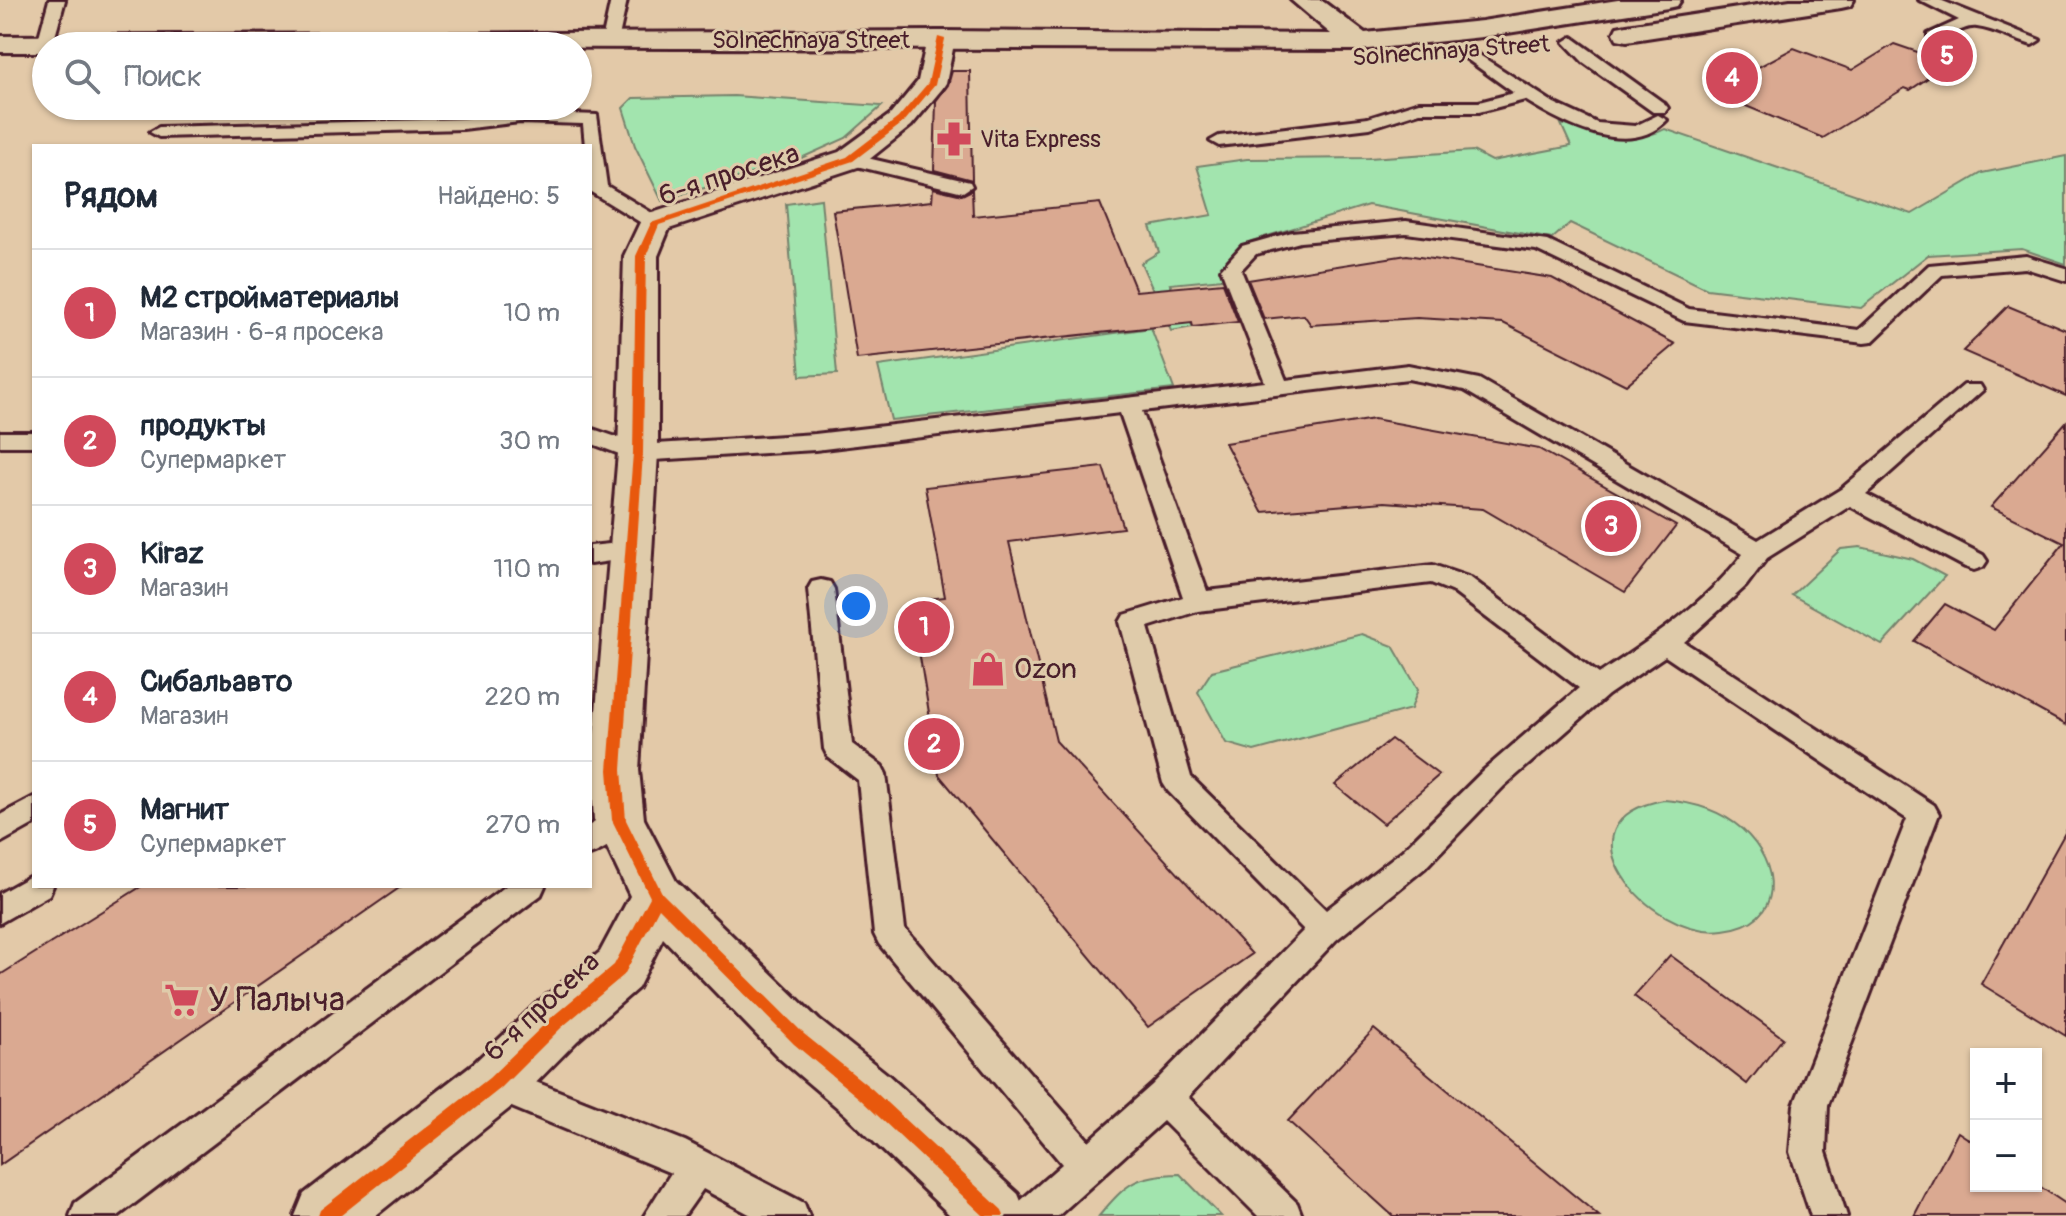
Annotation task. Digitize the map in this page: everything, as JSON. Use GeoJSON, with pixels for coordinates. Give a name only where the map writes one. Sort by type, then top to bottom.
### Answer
{"type":"FeatureCollection","features":[{"type":"Feature","properties":{"kind":"main road"},"geometry":{"type":"LineString","coordinates":[[1304,0],[1359,42]]}},
{"type":"Feature","properties":{"kind":"main road","name":"Solnechnaya Street"},"geometry":{"type":"LineString","coordinates":[[592,62],[938,50],[1359,42],[1482,29],[1668,0]]}},
{"type":"Feature","properties":{"kind":"main road","name":"Solnechnaya Street"},"geometry":{"type":"LineString","coordinates":[[592,41],[1321,59],[1470,54],[1572,42],[1841,0]]}},
{"type":"Feature","properties":{"kind":"main road","name":"Solnechnaya Street"},"geometry":{"type":"LineString","coordinates":[[0,44],[32,50]]}},
{"type":"Feature","properties":{"kind":"main road","name":"6-я просека"},"geometry":{"type":"LineString","coordinates":[[326,1216],[495,1083],[557,1022],[619,970],[657,897],[604,831],[615,770],[629,606],[610,553],[638,453],[641,256],[655,223],[850,159],[901,120],[932,83],[938,50]]}},
{"type":"Feature","properties":{"kind":"main road","name":"Solnechnaya Street"},"geometry":{"type":"LineString","coordinates":[[0,62],[32,56]]}},
{"type":"Feature","properties":{"kind":"main road"},"geometry":{"type":"LineString","coordinates":[[657,897],[799,1039],[866,1094],[996,1216]]}},
{"type":"Feature","properties":{"kind":"lane"},"geometry":{"type":"LineString","coordinates":[[50,32],[57,0]]}},
{"type":"Feature","properties":{"kind":"lane"},"geometry":{"type":"LineString","coordinates":[[610,41],[619,0]]}},
{"type":"Feature","properties":{"kind":"lane"},"geometry":{"type":"LineString","coordinates":[[1927,0],[1978,22],[2032,40]]}},
{"type":"Feature","properties":{"kind":"lane"},"geometry":{"type":"LineString","coordinates":[[1934,37],[1964,23],[1978,22]]}},
{"type":"Feature","properties":{"kind":"lane"},"geometry":{"type":"LineString","coordinates":[[1470,54],[1525,93],[1568,118],[1609,130],[1637,131],[1658,114],[1572,42]]}},
{"type":"Feature","properties":{"kind":"lane"},"geometry":{"type":"LineString","coordinates":[[1219,141],[1370,123],[1419,107],[1479,107],[1514,100],[1525,93]]}},
{"type":"Feature","properties":{"kind":"lane"},"geometry":{"type":"LineString","coordinates":[[159,132],[463,124],[496,120]]}},
{"type":"Feature","properties":{"kind":"lane"},"geometry":{"type":"LineString","coordinates":[[591,120],[598,188],[655,223]]}},
{"type":"Feature","properties":{"kind":"lane"},"geometry":{"type":"LineString","coordinates":[[850,159],[963,186]]}},
{"type":"Feature","properties":{"kind":"lane"},"geometry":{"type":"LineString","coordinates":[[1278,388],[1231,269],[1249,250],[1299,236],[1406,227],[1541,245],[1684,315],[1864,337],[1936,269],[2026,262],[2066,275]]}},
{"type":"Feature","properties":{"kind":"lane"},"geometry":{"type":"LineString","coordinates":[[592,436],[638,453],[815,442],[1408,372],[1471,384],[1758,552]]}},
{"type":"Feature","properties":{"kind":"lane"},"geometry":{"type":"LineString","coordinates":[[1031,1216],[1164,1097],[1325,930],[1414,859],[1494,778],[1598,688],[1665,643],[1737,580],[1758,552],[1849,495],[1972,390]]}},
{"type":"Feature","properties":{"kind":"lane"},"geometry":{"type":"LineString","coordinates":[[1128,404],[1198,602]]}},
{"type":"Feature","properties":{"kind":"lane"},"geometry":{"type":"LineString","coordinates":[[0,439],[32,439]]}},
{"type":"Feature","properties":{"kind":"lane"},"geometry":{"type":"LineString","coordinates":[[1849,495],[1974,561]]}},
{"type":"Feature","properties":{"kind":"lane"},"geometry":{"type":"LineString","coordinates":[[1325,930],[1178,783],[1133,622],[1198,602],[1433,574],[1462,585],[1598,688]]}},
{"type":"Feature","properties":{"kind":"lane"},"geometry":{"type":"LineString","coordinates":[[821,589],[838,749],[872,774],[890,934],[1087,1166]]}},
{"type":"Feature","properties":{"kind":"lane"},"geometry":{"type":"LineString","coordinates":[[1665,643],[1924,814],[1811,1105],[1808,1152],[1829,1216]]}},
{"type":"Feature","properties":{"kind":"lane"},"geometry":{"type":"LineString","coordinates":[[0,830],[32,810]]}},
{"type":"Feature","properties":{"kind":"lane"},"geometry":{"type":"LineString","coordinates":[[0,909],[35,888]]}},
{"type":"Feature","properties":{"kind":"lane"},"geometry":{"type":"LineString","coordinates":[[88,1216],[527,888]]}},
{"type":"Feature","properties":{"kind":"lane"},"geometry":{"type":"LineString","coordinates":[[495,1083],[672,1154],[791,1216]]}},
{"type":"Feature","properties":{"kind":"lane"},"geometry":{"type":"LineString","coordinates":[[1164,1097],[1284,1216]]}},
{"type":"Feature","properties":{"kind":"lane"},"geometry":{"type":"LineString","coordinates":[[662,1216],[697,1167]]}},
{"type":"Feature","properties":{"kind":"green space"},"geometry":{"type":"Polygon","coordinates":[[[734,96],[882,106],[846,138],[799,159],[662,201],[635,146],[623,108],[633,98],[734,96]]]}},
{"type":"Feature","properties":{"kind":"green space"},"geometry":{"type":"Polygon","coordinates":[[[1561,124],[1627,137],[1641,137],[1665,129],[1912,214],[1982,173],[2066,156],[2066,264],[2022,249],[1928,255],[1861,308],[1707,289],[1570,223],[1552,239],[1368,205],[1251,241],[1223,279],[1170,284],[1193,327],[1171,331],[1141,263],[1159,252],[1150,226],[1212,215],[1197,166],[1247,159],[1369,158],[1473,151],[1492,161],[1571,146],[1561,124]]]}},
{"type":"Feature","properties":{"kind":"green space"},"geometry":{"type":"Polygon","coordinates":[[[821,199],[837,374],[800,376],[786,204],[821,199]]]}},
{"type":"Feature","properties":{"kind":"green space"},"geometry":{"type":"Polygon","coordinates":[[[1151,328],[1174,389],[891,420],[878,366],[1151,328]]]}},
{"type":"Feature","properties":{"kind":"green space"},"geometry":{"type":"Polygon","coordinates":[[[1860,547],[1913,559],[1945,576],[1882,645],[1792,595],[1841,549],[1860,547]]]}},
{"type":"Feature","properties":{"kind":"green space"},"geometry":{"type":"Polygon","coordinates":[[[1362,634],[1393,646],[1418,689],[1411,709],[1254,751],[1226,743],[1198,692],[1212,671],[1362,634]]]}},
{"type":"Feature","properties":{"kind":"green space"},"geometry":{"type":"Polygon","coordinates":[[[1664,800],[1715,812],[1733,822],[1755,843],[1770,874],[1771,890],[1767,904],[1758,916],[1744,925],[1723,930],[1694,928],[1666,917],[1641,899],[1623,876],[1613,853],[1615,830],[1631,812],[1664,800]]]}},
{"type":"Feature","properties":{"kind":"green space"},"geometry":{"type":"Polygon","coordinates":[[[1180,1174],[1221,1216],[1099,1216],[1117,1195],[1134,1183],[1153,1176],[1180,1174]]]}},
{"type":"Feature","properties":{"kind":"building"},"geometry":{"type":"Polygon","coordinates":[[[1894,44],[1950,63],[1910,90],[1905,88],[1823,138],[1712,92],[1794,48],[1852,70],[1894,44]]]}},
{"type":"Feature","properties":{"kind":"building"},"geometry":{"type":"Polygon","coordinates":[[[952,71],[970,71],[972,180],[934,170],[936,101],[948,85],[952,71]]]}},
{"type":"Feature","properties":{"kind":"building"},"geometry":{"type":"Polygon","coordinates":[[[933,188],[962,195],[972,190],[973,216],[1100,203],[1136,291],[1223,283],[1238,322],[1193,327],[1192,323],[857,359],[833,211],[932,201],[933,188]]]}},
{"type":"Feature","properties":{"kind":"building"},"geometry":{"type":"Polygon","coordinates":[[[1407,255],[1552,278],[1675,344],[1626,385],[1503,323],[1417,318],[1311,325],[1304,315],[1264,319],[1248,280],[1407,255]]]}},
{"type":"Feature","properties":{"kind":"building"},"geometry":{"type":"Polygon","coordinates":[[[2008,306],[2066,330],[2066,396],[1963,351],[2008,306]]]}},
{"type":"Feature","properties":{"kind":"building"},"geometry":{"type":"Polygon","coordinates":[[[1374,419],[1539,449],[1676,526],[1625,592],[1483,509],[1384,502],[1262,512],[1225,443],[1374,419]]]}},
{"type":"Feature","properties":{"kind":"building"},"geometry":{"type":"Polygon","coordinates":[[[2066,422],[2066,725],[1914,641],[1945,604],[1994,630],[2064,543],[1991,507],[2066,422]]]}},
{"type":"Feature","properties":{"kind":"building"},"geometry":{"type":"Polygon","coordinates":[[[1103,467],[1123,528],[1009,542],[1056,741],[1252,954],[1148,1027],[939,775],[911,601],[945,597],[925,487],[1103,467]]]}},
{"type":"Feature","properties":{"kind":"building"},"geometry":{"type":"Polygon","coordinates":[[[1391,739],[1439,775],[1383,824],[1335,785],[1391,739]]]}},
{"type":"Feature","properties":{"kind":"building"},"geometry":{"type":"Polygon","coordinates":[[[2066,831],[2066,1036],[1981,984],[2066,831]]]}},
{"type":"Feature","properties":{"kind":"building"},"geometry":{"type":"Polygon","coordinates":[[[139,888],[399,888],[0,1165],[0,975],[139,888]]]}},
{"type":"Feature","properties":{"kind":"building"},"geometry":{"type":"Polygon","coordinates":[[[1670,955],[1783,1038],[1747,1084],[1634,996],[1670,955]]]}},
{"type":"Feature","properties":{"kind":"building"},"geometry":{"type":"Polygon","coordinates":[[[1374,1029],[1599,1216],[1393,1216],[1288,1121],[1374,1029]]]}},
{"type":"Feature","properties":{"kind":"building"},"geometry":{"type":"Polygon","coordinates":[[[1958,1132],[1970,1140],[1970,1192],[2042,1192],[2042,1188],[2066,1204],[2066,1216],[1914,1216],[1958,1132]]]}},
{"type":"Feature","properties":{"kind":"cycle path"},"geometry":{"type":"LineString","coordinates":[[326,1216],[495,1083],[557,1022],[619,970],[657,897],[619,820],[615,770],[638,453],[641,256],[655,223],[850,159],[901,120],[932,83],[941,39]]}},
{"type":"Feature","properties":{"kind":"cycle path"},"geometry":{"type":"LineString","coordinates":[[657,897],[799,1039],[866,1094],[996,1216]]}},
{"type":"Feature","properties":{"kind":"place","name":"Магнит"},"geometry":{"type":"Point","coordinates":[1947,56]}},
{"type":"Feature","properties":{"kind":"place","name":"Сибальавто"},"geometry":{"type":"Point","coordinates":[1732,78]}},
{"type":"Feature","properties":{"kind":"place","name":"Vita Express"},"geometry":{"type":"Point","coordinates":[954,139]}},
{"type":"Feature","properties":{"kind":"place","name":"Kiraz"},"geometry":{"type":"Point","coordinates":[1611,526]}},
{"type":"Feature","properties":{"kind":"place","name":"М2 стройматериалы"},"geometry":{"type":"Point","coordinates":[924,627]}},
{"type":"Feature","properties":{"kind":"place","name":"Ozon"},"geometry":{"type":"Point","coordinates":[988,669]}},
{"type":"Feature","properties":{"kind":"place","name":"продукты"},"geometry":{"type":"Point","coordinates":[934,744]}},
{"type":"Feature","properties":{"kind":"place","name":"У Палыча"},"geometry":{"type":"Point","coordinates":[182,1000]}}]}
